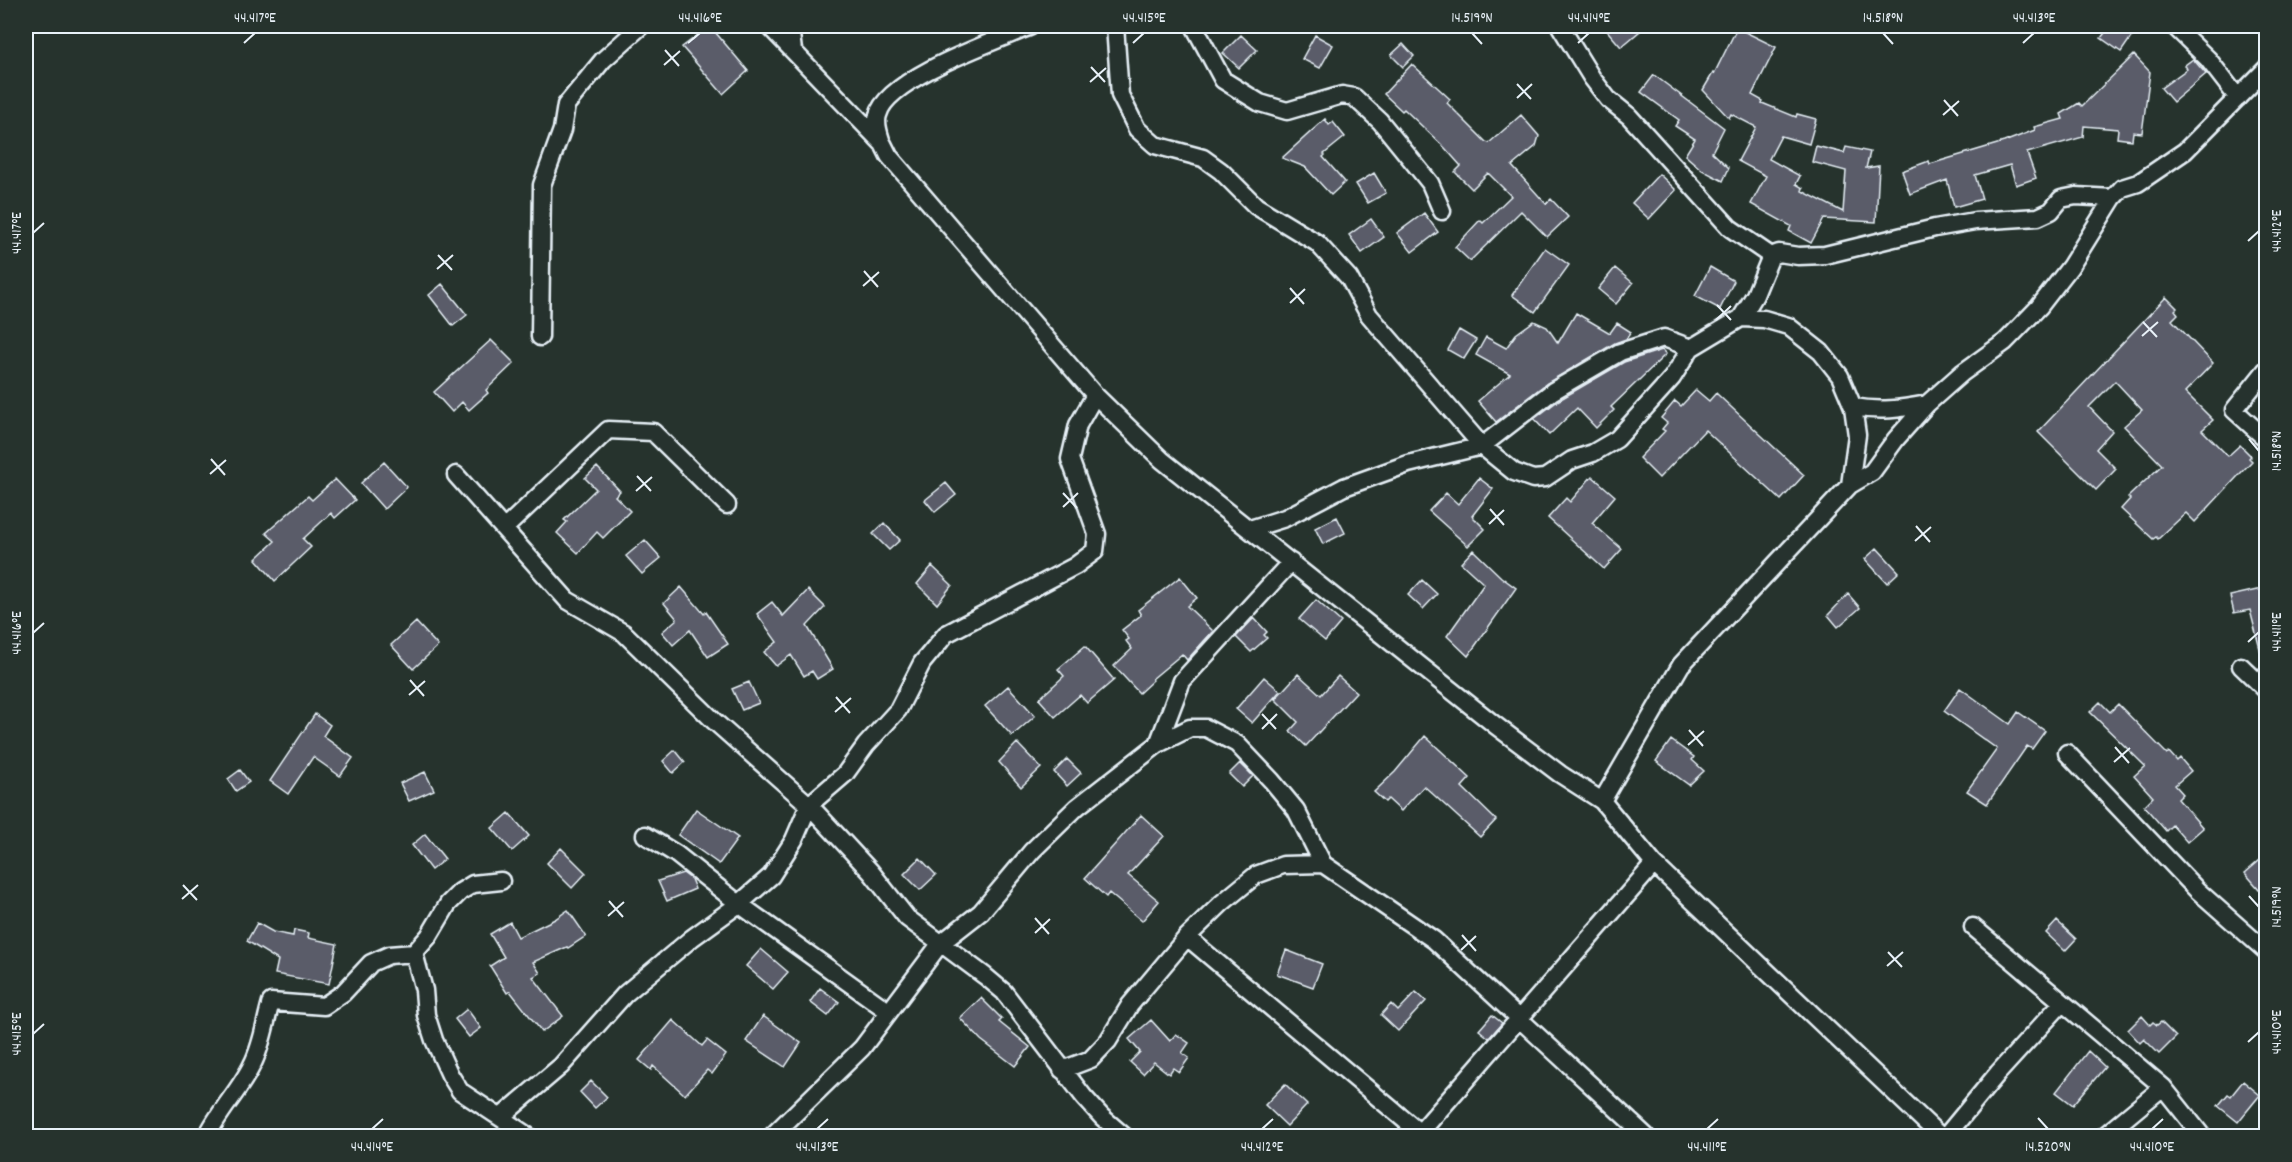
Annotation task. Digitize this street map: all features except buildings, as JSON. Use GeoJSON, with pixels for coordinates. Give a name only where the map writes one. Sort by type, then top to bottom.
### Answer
{"type":"FeatureCollection","features":[{"type":"Feature","properties":{"kind":"street"},"geometry":{"type":"LineString","coordinates":[[540,336],[542,185],[562,130],[566,105],[603,60],[641,26]]}},
{"type":"Feature","properties":{"kind":"street"},"geometry":{"type":"LineString","coordinates":[[769,26],[883,144]]}},
{"type":"Feature","properties":{"kind":"street"},"geometry":{"type":"LineString","coordinates":[[790,26],[793,51]]}},
{"type":"Feature","properties":{"kind":"street"},"geometry":{"type":"LineString","coordinates":[[1031,26],[932,69],[902,86],[885,102],[878,116],[878,130],[889,156],[1095,395],[1162,460],[1495,725],[1560,774],[1602,801],[1654,864],[1940,1137]]}},
{"type":"Feature","properties":{"kind":"street"},"geometry":{"type":"LineString","coordinates":[[1115,26],[1120,95],[1137,129],[1155,145],[1203,158],[1221,171],[1256,206],[1317,243],[1348,278],[1369,315],[1482,446],[1514,472],[1533,479],[1545,478],[1572,460],[1593,453],[1617,439],[1672,378],[1691,348],[1741,318],[1755,296],[1770,256]]}},
{"type":"Feature","properties":{"kind":"street"},"geometry":{"type":"LineString","coordinates":[[1194,26],[1223,80],[1260,103],[1287,111],[1342,95],[1354,97],[1380,121],[1430,183],[1443,211]]}},
{"type":"Feature","properties":{"kind":"street"},"geometry":{"type":"LineString","coordinates":[[1560,26],[1592,78],[1608,99],[1637,124],[1730,228],[1770,256]]}},
{"type":"Feature","properties":{"kind":"street"},"geometry":{"type":"LineString","coordinates":[[2174,26],[2208,59],[2238,98]]}},
{"type":"Feature","properties":{"kind":"street"},"geometry":{"type":"LineString","coordinates":[[1602,801],[1681,665],[1850,486],[1872,472],[1896,439],[1927,404],[1962,373],[2005,342],[2039,307],[2070,267],[2113,198],[2122,188],[2138,183],[2185,151],[2266,69]]}},
{"type":"Feature","properties":{"kind":"street"},"geometry":{"type":"LineString","coordinates":[[1770,256],[1779,253],[1798,256],[1826,255],[1935,228],[1975,221],[2038,217],[2051,212],[2061,199],[2076,196],[2113,198]]}},
{"type":"Feature","properties":{"kind":"street"},"geometry":{"type":"LineString","coordinates":[[1741,318],[1764,319],[1788,326],[1821,352],[1840,376],[1853,407],[1857,435],[1850,486]]}},
{"type":"Feature","properties":{"kind":"street"},"geometry":{"type":"LineString","coordinates":[[1250,529],[1285,518],[1344,487],[1398,468],[1482,446],[1543,398],[1620,352],[1664,338],[1691,348]]}},
{"type":"Feature","properties":{"kind":"street"},"geometry":{"type":"LineString","coordinates":[[2266,370],[2234,410],[2266,440]]}},
{"type":"Feature","properties":{"kind":"street"},"geometry":{"type":"LineString","coordinates":[[501,1117],[561,1066],[625,994],[771,876],[794,840],[809,805],[845,774],[866,745],[898,710],[922,663],[946,634],[1075,566],[1095,551],[1097,534],[1070,459],[1078,425],[1095,395]]}},
{"type":"Feature","properties":{"kind":"street"},"geometry":{"type":"LineString","coordinates":[[1853,407],[1877,411],[1927,404]]}},
{"type":"Feature","properties":{"kind":"street"},"geometry":{"type":"LineString","coordinates":[[504,529],[608,430],[653,432],[727,505]]}},
{"type":"Feature","properties":{"kind":"street"},"geometry":{"type":"LineString","coordinates":[[456,475],[567,600],[624,633],[714,721],[809,805],[871,872],[907,918],[1004,992],[1062,1070],[1102,1117],[1124,1137]]}},
{"type":"Feature","properties":{"kind":"street"},"geometry":{"type":"LineString","coordinates":[[1158,744],[1182,681],[1291,562]]}},
{"type":"Feature","properties":{"kind":"street"},"geometry":{"type":"LineString","coordinates":[[2241,666],[2266,690]]}},
{"type":"Feature","properties":{"kind":"street"},"geometry":{"type":"LineString","coordinates":[[772,1137],[862,1048],[940,944],[981,912],[1032,851],[1077,807],[1158,744],[1190,728],[1206,728],[1237,744],[1296,810],[1323,864],[1434,940],[1646,1137]]}},
{"type":"Feature","properties":{"kind":"street"},"geometry":{"type":"LineString","coordinates":[[2067,753],[2197,891],[2266,951]]}},
{"type":"Feature","properties":{"kind":"street"},"geometry":{"type":"LineString","coordinates":[[645,835],[675,854],[739,904],[888,1011]]}},
{"type":"Feature","properties":{"kind":"street"},"geometry":{"type":"LineString","coordinates":[[1062,1070],[1091,1059],[1108,1041],[1130,1005],[1186,937],[1256,875],[1283,865],[1323,864]]}},
{"type":"Feature","properties":{"kind":"street"},"geometry":{"type":"LineString","coordinates":[[1186,937],[1418,1135],[1654,864]]}},
{"type":"Feature","properties":{"kind":"street"},"geometry":{"type":"LineString","coordinates":[[207,1137],[223,1108],[252,1066],[259,1050],[270,1002],[324,1006],[342,993],[371,963],[389,955],[414,953],[429,936],[448,904],[460,892],[473,884],[501,881]]}},
{"type":"Feature","properties":{"kind":"street"},"geometry":{"type":"LineString","coordinates":[[1973,927],[2163,1087],[2202,1137]]}},
{"type":"Feature","properties":{"kind":"street"},"geometry":{"type":"LineString","coordinates":[[414,953],[424,990],[426,1015],[434,1040],[450,1075],[460,1091],[528,1137]]}},
{"type":"Feature","properties":{"kind":"street"},"geometry":{"type":"LineString","coordinates":[[1946,1137],[1998,1073],[2062,1003]]}},
{"type":"Feature","properties":{"kind":"street"},"geometry":{"type":"LineString","coordinates":[[2104,1137],[2163,1087]]}}]}
